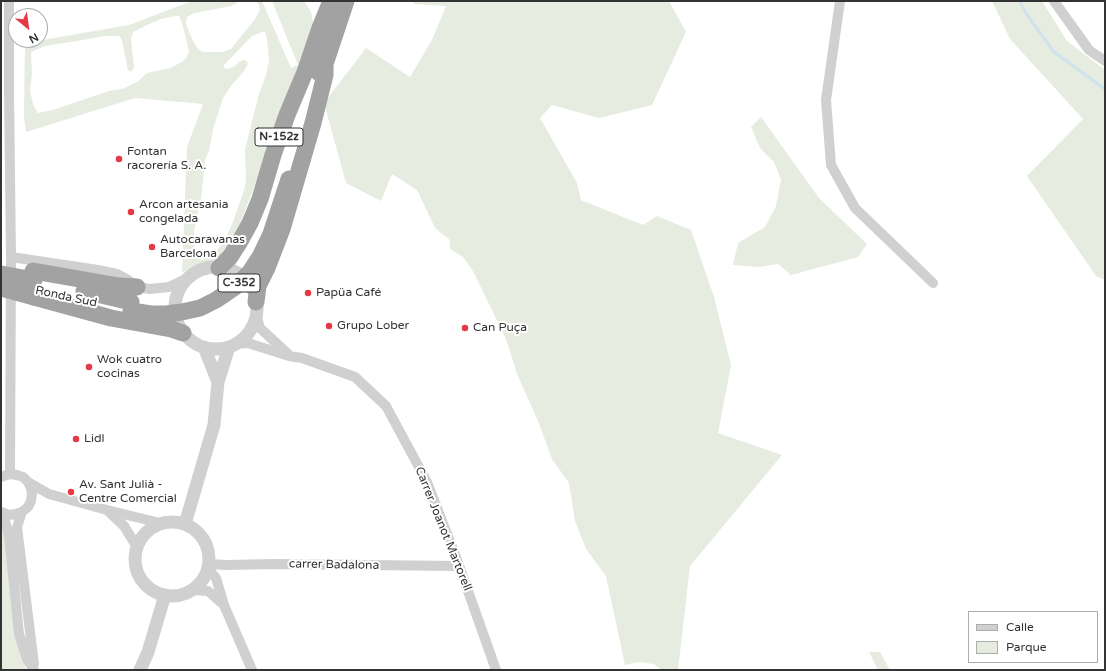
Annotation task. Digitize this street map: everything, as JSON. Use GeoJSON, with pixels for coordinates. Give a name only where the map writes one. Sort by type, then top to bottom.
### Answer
{"type":"FeatureCollection","features":[{"type":"Feature","properties":{"kind":"highway","name":"C-352"},"geometry":{"type":"LineString","coordinates":[[133,300],[151,314],[166,314],[200,308],[235,287],[250,272],[261,255],[271,234],[284,175],[312,70],[326,28],[332,1]]}},
{"type":"Feature","properties":{"kind":"highway","name":"N-152z"},"geometry":{"type":"LineString","coordinates":[[219,268],[230,257],[250,223],[260,199],[287,115],[305,72],[320,28],[332,1]]}},
{"type":"Feature","properties":{"kind":"highway","name":"N-152z"},"geometry":{"type":"LineString","coordinates":[[256,308],[258,286],[267,268],[282,229],[313,123],[325,75],[325,64],[346,1]]}},
{"type":"Feature","properties":{"kind":"highway","name":"C-352"},"geometry":{"type":"LineString","coordinates":[[284,175],[319,73],[325,64]]}},
{"type":"Feature","properties":{"kind":"highway"},"geometry":{"type":"LineString","coordinates":[[6,262],[33,284],[111,318],[171,329],[183,333]]}},
{"type":"Feature","properties":{"kind":"highway","name":"Ronda Sud"},"geometry":{"type":"LineString","coordinates":[[1,274],[33,284],[133,300]]}},
{"type":"Feature","properties":{"kind":"highway","name":"Ronda Sud"},"geometry":{"type":"LineString","coordinates":[[1,284],[33,284]]}},
{"type":"Feature","properties":{"kind":"highway"},"geometry":{"type":"LineString","coordinates":[[1,288],[33,284],[119,286],[133,300]]}},
{"type":"Feature","properties":{"kind":"street"},"geometry":{"type":"LineString","coordinates":[[9,1],[6,262],[6,476],[17,475],[23,477],[28,482],[50,494],[107,510],[160,522],[185,524],[196,531],[206,543],[209,556],[208,566],[202,580],[193,590],[184,594],[171,596],[165,595],[147,587],[137,573],[135,560],[136,547],[143,536],[160,522]]}},
{"type":"Feature","properties":{"kind":"street"},"geometry":{"type":"LineString","coordinates":[[840,1],[826,100],[831,165],[855,208],[933,282]]}},
{"type":"Feature","properties":{"kind":"street"},"geometry":{"type":"LineString","coordinates":[[1054,1],[1088,50],[1105,61]]}},
{"type":"Feature","properties":{"kind":"street"},"geometry":{"type":"LineString","coordinates":[[6,262],[98,270],[117,274],[128,280],[133,300],[150,289],[169,287],[208,268],[228,269],[241,276],[248,283],[254,293],[260,328],[289,356]]}},
{"type":"Feature","properties":{"kind":"street"},"geometry":{"type":"LineString","coordinates":[[190,277],[181,287],[176,298],[175,310],[177,322],[183,333],[194,342],[204,347],[212,349],[232,346]]}},
{"type":"Feature","properties":{"kind":"street","name":"N-152z"},"geometry":{"type":"LineString","coordinates":[[185,524],[198,484],[214,425],[218,382],[232,346],[246,335],[252,327],[256,308]]}},
{"type":"Feature","properties":{"kind":"street","name":"Carrer Joanot Martorell"},"geometry":{"type":"LineString","coordinates":[[232,346],[248,343],[289,356],[302,358],[355,378],[386,406],[427,482],[496,670]]}},
{"type":"Feature","properties":{"kind":"street","name":"N-152z"},"geometry":{"type":"LineString","coordinates":[[204,347],[218,382]]}},
{"type":"Feature","properties":{"kind":"street"},"geometry":{"type":"LineString","coordinates":[[2,512],[9,515],[16,514],[22,512],[28,507],[32,494],[28,482]]}},
{"type":"Feature","properties":{"kind":"street"},"geometry":{"type":"LineString","coordinates":[[31,501],[50,494]]}},
{"type":"Feature","properties":{"kind":"street"},"geometry":{"type":"LineString","coordinates":[[107,510],[124,526],[136,547]]}},
{"type":"Feature","properties":{"kind":"street"},"geometry":{"type":"LineString","coordinates":[[2,512],[9,536],[19,634],[27,659],[34,670]]}},
{"type":"Feature","properties":{"kind":"street"},"geometry":{"type":"LineString","coordinates":[[22,512],[17,527],[34,670]]}},
{"type":"Feature","properties":{"kind":"street","name":"carrer Badalona"},"geometry":{"type":"LineString","coordinates":[[208,566],[274,564],[459,566]]}},
{"type":"Feature","properties":{"kind":"street"},"geometry":{"type":"LineString","coordinates":[[208,566],[216,578],[224,605],[252,670]]}},
{"type":"Feature","properties":{"kind":"street"},"geometry":{"type":"LineString","coordinates":[[193,590],[208,591],[224,605]]}},
{"type":"Feature","properties":{"kind":"street"},"geometry":{"type":"LineString","coordinates":[[140,670],[152,639],[165,595]]}},
{"type":"Feature","properties":{"kind":"green space"},"geometry":{"type":"Polygon","coordinates":[[[192,1],[240,1],[231,6],[192,14],[187,17],[187,27],[199,50],[204,52],[223,52],[231,49],[255,19],[260,10],[256,1],[262,1],[291,68],[298,65],[272,1],[304,1],[311,12],[313,23],[312,35],[284,103],[234,239],[226,254],[206,264],[182,272],[187,147],[203,104],[135,98],[26,132],[24,116],[25,48],[40,48],[31,53],[32,73],[30,91],[33,104],[38,113],[53,110],[109,91],[122,89],[137,82],[147,73],[170,68],[182,62],[187,57],[189,51],[179,16],[161,19],[133,32],[131,39],[134,67],[130,72],[128,70],[121,38],[119,36],[104,36],[48,46],[48,39],[129,25],[192,1]],[[265,32],[252,36],[224,65],[224,68],[228,69],[244,60],[247,61],[248,64],[223,98],[213,129],[209,151],[205,160],[201,199],[194,230],[195,252],[201,260],[212,256],[224,242],[233,222],[245,187],[245,149],[269,61],[265,32]]]}},
{"type":"Feature","properties":{"kind":"green space"},"geometry":{"type":"Polygon","coordinates":[[[412,1],[669,1],[686,32],[652,105],[599,118],[552,105],[540,118],[577,183],[581,200],[643,225],[657,216],[691,230],[714,297],[731,365],[718,433],[782,455],[690,566],[678,670],[662,670],[654,664],[639,662],[625,665],[606,576],[586,549],[575,521],[569,483],[552,459],[538,421],[517,374],[506,339],[473,271],[463,257],[450,249],[450,240],[435,228],[417,190],[392,174],[381,201],[346,183],[324,103],[366,48],[410,77],[432,40],[446,6],[415,4],[412,1]]]}},
{"type":"Feature","properties":{"kind":"green space"},"geometry":{"type":"Polygon","coordinates":[[[992,1],[1042,1],[1067,41],[1105,70],[1105,280],[1096,276],[1027,176],[1083,119],[1010,39],[992,1]]]}},
{"type":"Feature","properties":{"kind":"green space"},"geometry":{"type":"Polygon","coordinates":[[[761,117],[819,198],[867,244],[858,257],[791,275],[778,264],[759,267],[733,265],[738,243],[765,227],[776,206],[781,180],[774,162],[760,148],[751,127],[761,117]]]}},
{"type":"Feature","properties":{"kind":"green space"},"geometry":{"type":"Polygon","coordinates":[[[1,525],[5,531],[26,670],[1,670],[1,525]]]}},
{"type":"Feature","properties":{"kind":"green space"},"geometry":{"type":"Polygon","coordinates":[[[869,652],[880,652],[890,670],[878,670],[869,652]]]}},
{"type":"Feature","properties":{"kind":"waterway"},"geometry":{"type":"LineString","coordinates":[[1020,1],[1025,12],[1054,52],[1105,89]]}},
{"type":"Feature","properties":{"kind":"place","name":"Fontan racorería S. A."},"geometry":{"type":"Point","coordinates":[119,159]}},
{"type":"Feature","properties":{"kind":"place","name":"Arcon artesania congelada"},"geometry":{"type":"Point","coordinates":[131,212]}},
{"type":"Feature","properties":{"kind":"place","name":"Autocaravanas Barcelona"},"geometry":{"type":"Point","coordinates":[152,247]}},
{"type":"Feature","properties":{"kind":"place","name":"Papüa Café"},"geometry":{"type":"Point","coordinates":[308,293]}},
{"type":"Feature","properties":{"kind":"place","name":"Grupo Lober"},"geometry":{"type":"Point","coordinates":[329,326]}},
{"type":"Feature","properties":{"kind":"place","name":"Can Puça"},"geometry":{"type":"Point","coordinates":[465,328]}},
{"type":"Feature","properties":{"kind":"place","name":"Wok cuatro cocinas"},"geometry":{"type":"Point","coordinates":[89,367]}},
{"type":"Feature","properties":{"kind":"place","name":"Lidl"},"geometry":{"type":"Point","coordinates":[76,439]}},
{"type":"Feature","properties":{"kind":"place","name":"Av. Sant Julià - Centre Comercial"},"geometry":{"type":"Point","coordinates":[71,492]}}]}
